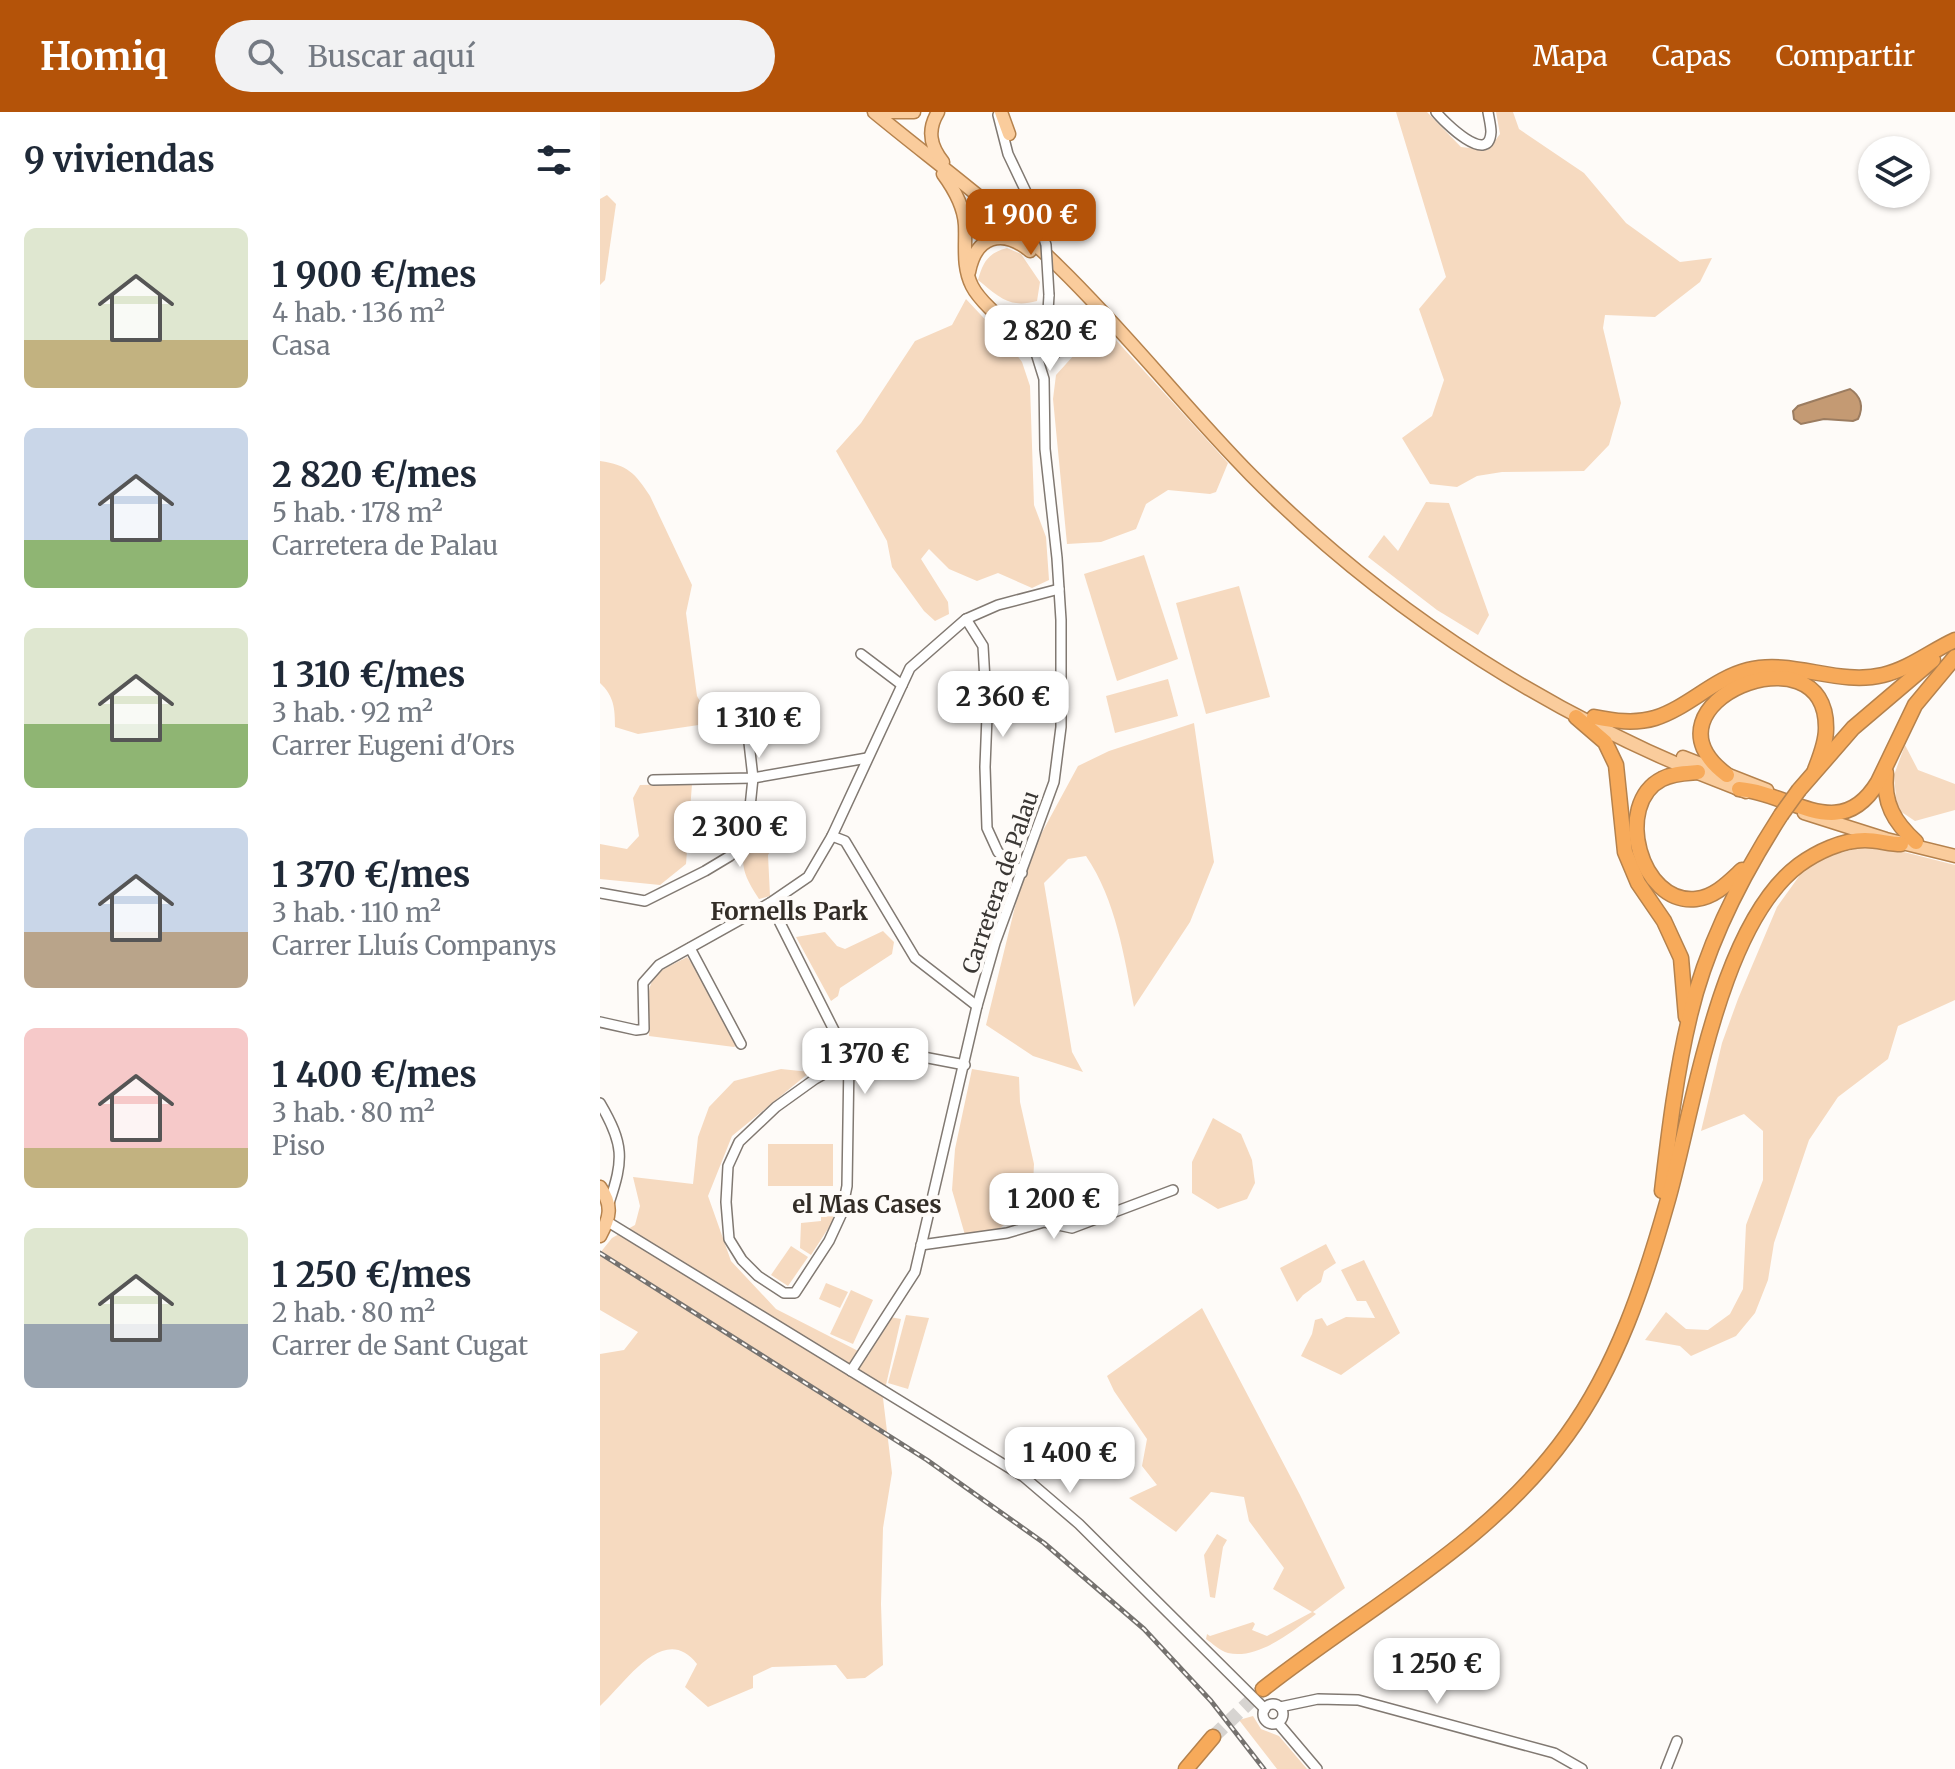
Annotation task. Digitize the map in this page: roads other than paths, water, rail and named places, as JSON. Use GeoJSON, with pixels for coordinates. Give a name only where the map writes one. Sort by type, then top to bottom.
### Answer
{"type":"FeatureCollection","features":[{"type":"Feature","properties":{"kind":"highway"},"geometry":{"type":"LineString","coordinates":[[1594,717],[1626,722],[1655,718],[1718,682],[1760,668],[1785,667],[1843,677],[1883,675],[1955,642]]}},
{"type":"Feature","properties":{"kind":"highway"},"geometry":{"type":"LineString","coordinates":[[1653,1242],[1687,1027],[1712,946],[1752,861],[1815,770],[1878,705],[1955,642]]}},
{"type":"Feature","properties":{"kind":"highway"},"geometry":{"type":"LineString","coordinates":[[1739,789],[1755,790],[1823,815],[1861,803],[1886,767],[1915,705],[1955,657]]}},
{"type":"Feature","properties":{"kind":"highway"},"geometry":{"type":"LineString","coordinates":[[1727,775],[1707,753],[1702,737],[1706,715],[1713,703],[1727,692],[1754,680],[1772,678],[1785,678],[1805,686],[1821,702],[1827,728],[1815,770]]}},
{"type":"Feature","properties":{"kind":"highway"},"geometry":{"type":"LineString","coordinates":[[1576,717],[1605,742],[1616,765],[1625,852],[1634,875],[1664,921],[1681,958],[1687,1027]]}},
{"type":"Feature","properties":{"kind":"highway"},"geometry":{"type":"LineString","coordinates":[[1886,767],[1888,806],[1909,843]]}},
{"type":"Feature","properties":{"kind":"highway"},"geometry":{"type":"LineString","coordinates":[[1698,772],[1671,775],[1659,780],[1642,797],[1636,821],[1637,836],[1645,865],[1653,879],[1672,896],[1693,900],[1717,891],[1752,861]]}},
{"type":"Feature","properties":{"kind":"highway"},"geometry":{"type":"LineString","coordinates":[[1263,1689],[1446,1556],[1490,1520],[1532,1479],[1568,1434],[1605,1374],[1625,1329],[1667,1205],[1718,1008],[1734,964],[1760,910],[1787,876],[1819,853],[1857,841],[1909,843]]}},
{"type":"Feature","properties":{"kind":"highway"},"geometry":{"type":"LineString","coordinates":[[1186,1769],[1213,1737]]}},
{"type":"Feature","properties":{"kind":"main road"},"geometry":{"type":"LineString","coordinates":[[874,112],[1036,245],[1096,305],[1250,474],[1319,539],[1419,618],[1576,717],[1698,772],[1819,819],[1951,855]]}},
{"type":"Feature","properties":{"kind":"main road"},"geometry":{"type":"LineString","coordinates":[[888,112],[914,112]]}},
{"type":"Feature","properties":{"kind":"main road"},"geometry":{"type":"LineString","coordinates":[[938,112],[931,126],[933,146],[961,183]]}},
{"type":"Feature","properties":{"kind":"main road"},"geometry":{"type":"LineString","coordinates":[[1001,112],[1009,134]]}},
{"type":"Feature","properties":{"kind":"main road"},"geometry":{"type":"LineString","coordinates":[[922,151],[947,180],[961,204],[965,221],[964,258],[977,295],[1035,349]]}},
{"type":"Feature","properties":{"kind":"main road"},"geometry":{"type":"LineString","coordinates":[[968,275],[973,257],[984,243],[1001,237],[1012,238],[1049,265],[1078,294],[1096,305]]}},
{"type":"Feature","properties":{"kind":"main road"},"geometry":{"type":"LineString","coordinates":[[1009,323],[1039,331]]}},
{"type":"Feature","properties":{"kind":"main road"},"geometry":{"type":"LineString","coordinates":[[1530,689],[1727,775],[1909,843]]}},
{"type":"Feature","properties":{"kind":"main road"},"geometry":{"type":"LineString","coordinates":[[600,1187],[609,1203],[608,1222],[600,1236]]}},
{"type":"Feature","properties":{"kind":"street"},"geometry":{"type":"LineString","coordinates":[[1001,112],[1005,145],[1037,215],[1046,245],[1048,311],[1034,339],[1035,349],[1045,356],[1058,352],[1061,343],[1048,311]]}},
{"type":"Feature","properties":{"kind":"street"},"geometry":{"type":"LineString","coordinates":[[1436,112],[1452,129],[1473,143],[1482,145],[1491,133],[1488,112]]}},
{"type":"Feature","properties":{"kind":"street"},"geometry":{"type":"LineString","coordinates":[[1009,134],[1022,183]]}},
{"type":"Feature","properties":{"kind":"street"},"geometry":{"type":"LineString","coordinates":[[1039,331],[1049,328],[1057,332]]}},
{"type":"Feature","properties":{"kind":"street","name":"Carretera de Palau"},"geometry":{"type":"LineString","coordinates":[[851,1371],[915,1272],[977,1006],[995,943],[1054,782],[1061,727],[1059,589],[1044,431],[1044,379],[1035,349]]}},
{"type":"Feature","properties":{"kind":"street","name":"Carretera de Palau"},"geometry":{"type":"LineString","coordinates":[[1044,379],[1058,352]]}},
{"type":"Feature","properties":{"kind":"street"},"geometry":{"type":"LineString","coordinates":[[600,1022],[644,1029],[643,983],[659,965],[770,903],[808,877],[832,836],[910,668],[966,619],[998,605],[1059,589]]}},
{"type":"Feature","properties":{"kind":"street"},"geometry":{"type":"LineString","coordinates":[[966,619],[983,646],[987,716],[987,828],[998,852],[1022,873]]}},
{"type":"Feature","properties":{"kind":"street"},"geometry":{"type":"LineString","coordinates":[[861,654],[902,685]]}},
{"type":"Feature","properties":{"kind":"street"},"geometry":{"type":"LineString","coordinates":[[600,893],[645,901],[730,856],[741,844],[753,778],[747,725]]}},
{"type":"Feature","properties":{"kind":"street"},"geometry":{"type":"LineString","coordinates":[[653,780],[753,778],[867,758]]}},
{"type":"Feature","properties":{"kind":"street"},"geometry":{"type":"LineString","coordinates":[[832,836],[845,841],[915,958],[977,1006]]}},
{"type":"Feature","properties":{"kind":"street"},"geometry":{"type":"LineString","coordinates":[[770,903],[849,1060],[849,1159],[841,1215],[829,1241],[795,1293],[784,1293],[758,1276],[742,1260],[729,1239],[726,1202],[728,1166],[739,1142],[776,1107],[815,1079],[849,1060],[918,1056],[965,1065]]}},
{"type":"Feature","properties":{"kind":"street"},"geometry":{"type":"LineString","coordinates":[[690,948],[741,1044]]}},
{"type":"Feature","properties":{"kind":"street"},"geometry":{"type":"LineString","coordinates":[[600,1103],[615,1130],[620,1150],[619,1173],[609,1203]]}},
{"type":"Feature","properties":{"kind":"street"},"geometry":{"type":"LineString","coordinates":[[921,1245],[1007,1233],[1044,1222],[1072,1228],[1173,1190]]}},
{"type":"Feature","properties":{"kind":"street"},"geometry":{"type":"LineString","coordinates":[[608,1222],[1024,1477],[1079,1524],[1265,1709]]}},
{"type":"Feature","properties":{"kind":"street"},"geometry":{"type":"LineString","coordinates":[[1280,1707],[1283,1716],[1278,1723],[1266,1721],[1263,1716],[1265,1709],[1273,1704],[1280,1707],[1318,1699],[1358,1700],[1554,1753],[1582,1769]]}},
{"type":"Feature","properties":{"kind":"street"},"geometry":{"type":"LineString","coordinates":[[1278,1723],[1317,1769]]}},
{"type":"Feature","properties":{"kind":"street"},"geometry":{"type":"LineString","coordinates":[[1666,1769],[1677,1741]]}},
{"type":"Feature","properties":{"kind":"tunnel"},"geometry":{"type":"LineString","coordinates":[[1213,1737],[1263,1689]]}},
{"type":"Feature","properties":{"kind":"railway"},"geometry":{"type":"LineString","coordinates":[[600,1253],[927,1460],[1044,1543],[1144,1629],[1211,1701],[1264,1769]]}},
{"type":"Feature","properties":{"kind":"district","name":"Fornells Park"},"geometry":{"type":"Point","coordinates":[789,912]}},
{"type":"Feature","properties":{"kind":"district","name":"el Mas Cases"},"geometry":{"type":"Point","coordinates":[867,1205]}}]}
